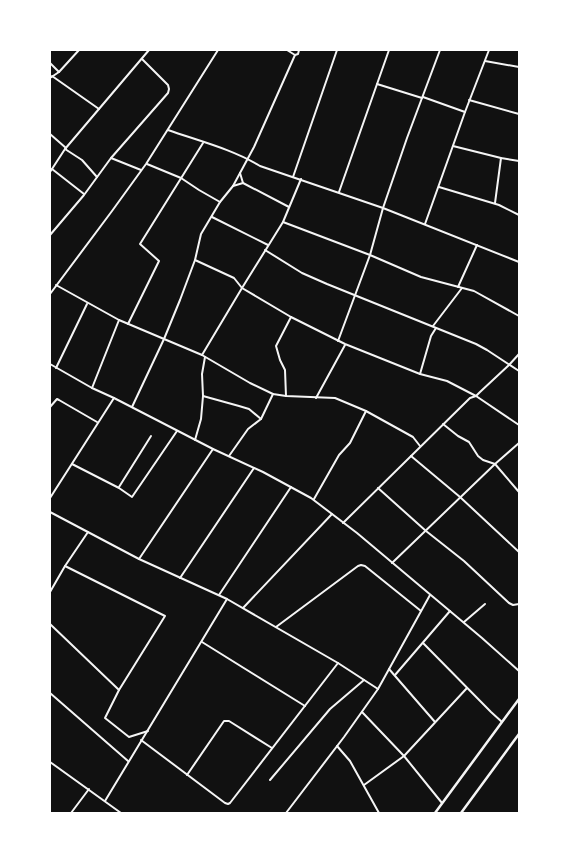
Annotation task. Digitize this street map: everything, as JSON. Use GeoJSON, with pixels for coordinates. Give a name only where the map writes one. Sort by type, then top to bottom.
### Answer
{"type":"FeatureCollection","features":[{"type":"Feature","properties":{"kind":"highway"},"geometry":{"type":"LineString","coordinates":[[435,813],[519,700]]}},
{"type":"Feature","properties":{"kind":"highway"},"geometry":{"type":"LineString","coordinates":[[461,813],[519,734]]}},
{"type":"Feature","properties":{"kind":"street"},"geometry":{"type":"LineString","coordinates":[[79,50],[59,72],[51,77],[98,109]]}},
{"type":"Feature","properties":{"kind":"street"},"geometry":{"type":"LineString","coordinates":[[84,195],[51,170],[65,148],[149,50]]}},
{"type":"Feature","properties":{"kind":"street"},"geometry":{"type":"LineString","coordinates":[[50,294],[146,164],[218,50]]}},
{"type":"Feature","properties":{"kind":"street"},"geometry":{"type":"LineString","coordinates":[[287,50],[295,55]]}},
{"type":"Feature","properties":{"kind":"street"},"geometry":{"type":"LineString","coordinates":[[132,407],[164,338],[195,260],[202,234],[248,158],[299,50]]}},
{"type":"Feature","properties":{"kind":"street"},"geometry":{"type":"LineString","coordinates":[[293,177],[338,50]]}},
{"type":"Feature","properties":{"kind":"street"},"geometry":{"type":"LineString","coordinates":[[339,192],[389,50]]}},
{"type":"Feature","properties":{"kind":"street"},"geometry":{"type":"LineString","coordinates":[[338,341],[356,296],[406,138],[440,50]]}},
{"type":"Feature","properties":{"kind":"street"},"geometry":{"type":"LineString","coordinates":[[425,224],[489,50]]}},
{"type":"Feature","properties":{"kind":"street"},"geometry":{"type":"LineString","coordinates":[[50,235],[112,158],[168,94],[168,85],[142,59]]}},
{"type":"Feature","properties":{"kind":"street"},"geometry":{"type":"LineString","coordinates":[[485,61],[519,68]]}},
{"type":"Feature","properties":{"kind":"street"},"geometry":{"type":"LineString","coordinates":[[50,63],[59,72]]}},
{"type":"Feature","properties":{"kind":"street"},"geometry":{"type":"LineString","coordinates":[[377,84],[465,112]]}},
{"type":"Feature","properties":{"kind":"street"},"geometry":{"type":"LineString","coordinates":[[470,100],[519,114]]}},
{"type":"Feature","properties":{"kind":"street"},"geometry":{"type":"LineString","coordinates":[[168,130],[225,149],[248,158],[260,166],[383,208],[519,262]]}},
{"type":"Feature","properties":{"kind":"street"},"geometry":{"type":"LineString","coordinates":[[50,134],[82,160],[97,177]]}},
{"type":"Feature","properties":{"kind":"street"},"geometry":{"type":"LineString","coordinates":[[128,325],[159,261],[140,244],[203,142]]}},
{"type":"Feature","properties":{"kind":"street"},"geometry":{"type":"LineString","coordinates":[[453,146],[519,161]]}},
{"type":"Feature","properties":{"kind":"street"},"geometry":{"type":"LineString","coordinates":[[112,158],[141,170]]}},
{"type":"Feature","properties":{"kind":"street"},"geometry":{"type":"LineString","coordinates":[[495,204],[501,158]]}},
{"type":"Feature","properties":{"kind":"street"},"geometry":{"type":"LineString","coordinates":[[146,164],[181,178],[220,202]]}},
{"type":"Feature","properties":{"kind":"street"},"geometry":{"type":"LineString","coordinates":[[240,173],[243,183]]}},
{"type":"Feature","properties":{"kind":"street"},"geometry":{"type":"LineString","coordinates":[[195,440],[201,419],[204,356],[242,288],[283,222],[301,179]]}},
{"type":"Feature","properties":{"kind":"street"},"geometry":{"type":"LineString","coordinates":[[232,186],[243,183],[289,207]]}},
{"type":"Feature","properties":{"kind":"street"},"geometry":{"type":"LineString","coordinates":[[438,186],[495,204],[519,215]]}},
{"type":"Feature","properties":{"kind":"street"},"geometry":{"type":"LineString","coordinates":[[212,216],[268,246]]}},
{"type":"Feature","properties":{"kind":"street"},"geometry":{"type":"LineString","coordinates":[[283,222],[370,254],[422,277],[474,292],[519,316]]}},
{"type":"Feature","properties":{"kind":"street"},"geometry":{"type":"LineString","coordinates":[[458,288],[477,245]]}},
{"type":"Feature","properties":{"kind":"street"},"geometry":{"type":"LineString","coordinates":[[265,250],[302,273],[487,350],[519,371]]}},
{"type":"Feature","properties":{"kind":"street"},"geometry":{"type":"LineString","coordinates":[[195,260],[234,278],[242,288],[291,317],[338,341],[420,374],[447,381],[476,396],[519,425]]}},
{"type":"Feature","properties":{"kind":"street"},"geometry":{"type":"LineString","coordinates":[[56,285],[128,325],[164,338],[204,356],[273,394],[335,398],[366,411],[413,436],[420,446]]}},
{"type":"Feature","properties":{"kind":"street"},"geometry":{"type":"LineString","coordinates":[[432,327],[462,288]]}},
{"type":"Feature","properties":{"kind":"street"},"geometry":{"type":"LineString","coordinates":[[56,368],[88,304]]}},
{"type":"Feature","properties":{"kind":"street"},"geometry":{"type":"LineString","coordinates":[[286,396],[285,370],[276,346],[291,317]]}},
{"type":"Feature","properties":{"kind":"street"},"geometry":{"type":"LineString","coordinates":[[92,388],[119,320]]}},
{"type":"Feature","properties":{"kind":"street"},"geometry":{"type":"LineString","coordinates":[[420,374],[431,336],[436,328]]}},
{"type":"Feature","properties":{"kind":"street"},"geometry":{"type":"LineString","coordinates":[[316,398],[345,344]]}},
{"type":"Feature","properties":{"kind":"street"},"geometry":{"type":"LineString","coordinates":[[343,522],[470,398],[476,396],[519,354]]}},
{"type":"Feature","properties":{"kind":"street"},"geometry":{"type":"LineString","coordinates":[[50,364],[92,388],[213,450],[254,467],[313,499],[464,622],[519,671]]}},
{"type":"Feature","properties":{"kind":"street"},"geometry":{"type":"LineString","coordinates":[[228,457],[248,429],[261,419],[273,394]]}},
{"type":"Feature","properties":{"kind":"street"},"geometry":{"type":"LineString","coordinates":[[203,396],[249,409],[261,419]]}},
{"type":"Feature","properties":{"kind":"street"},"geometry":{"type":"LineString","coordinates":[[50,498],[114,398]]}},
{"type":"Feature","properties":{"kind":"street"},"geometry":{"type":"LineString","coordinates":[[50,407],[57,399],[98,423]]}},
{"type":"Feature","properties":{"kind":"street"},"geometry":{"type":"LineString","coordinates":[[313,499],[339,455],[350,443],[366,411]]}},
{"type":"Feature","properties":{"kind":"street"},"geometry":{"type":"LineString","coordinates":[[443,424],[469,442],[483,460],[495,464],[519,492]]}},
{"type":"Feature","properties":{"kind":"street"},"geometry":{"type":"LineString","coordinates":[[72,464],[132,496],[177,431]]}},
{"type":"Feature","properties":{"kind":"street"},"geometry":{"type":"LineString","coordinates":[[119,488],[152,436]]}},
{"type":"Feature","properties":{"kind":"street"},"geometry":{"type":"LineString","coordinates":[[392,563],[519,443]]}},
{"type":"Feature","properties":{"kind":"street"},"geometry":{"type":"LineString","coordinates":[[139,559],[213,450]]}},
{"type":"Feature","properties":{"kind":"street"},"geometry":{"type":"LineString","coordinates":[[411,456],[519,552]]}},
{"type":"Feature","properties":{"kind":"street"},"geometry":{"type":"LineString","coordinates":[[180,578],[254,467]]}},
{"type":"Feature","properties":{"kind":"street"},"geometry":{"type":"LineString","coordinates":[[220,595],[291,487]]}},
{"type":"Feature","properties":{"kind":"street"},"geometry":{"type":"LineString","coordinates":[[378,488],[426,531],[464,561],[509,603],[513,605],[519,604]]}},
{"type":"Feature","properties":{"kind":"street"},"geometry":{"type":"LineString","coordinates":[[50,512],[139,559],[227,598],[338,663],[378,689]]}},
{"type":"Feature","properties":{"kind":"street"},"geometry":{"type":"LineString","coordinates":[[244,608],[332,514]]}},
{"type":"Feature","properties":{"kind":"street"},"geometry":{"type":"LineString","coordinates":[[50,592],[88,532]]}},
{"type":"Feature","properties":{"kind":"street"},"geometry":{"type":"LineString","coordinates":[[276,627],[361,565],[365,566],[421,611]]}},
{"type":"Feature","properties":{"kind":"street"},"geometry":{"type":"LineString","coordinates":[[65,566],[165,616],[119,690],[105,718],[128,737],[148,730]]}},
{"type":"Feature","properties":{"kind":"street"},"geometry":{"type":"LineString","coordinates":[[286,813],[378,689],[430,594]]}},
{"type":"Feature","properties":{"kind":"street"},"geometry":{"type":"LineString","coordinates":[[105,801],[227,598]]}},
{"type":"Feature","properties":{"kind":"street"},"geometry":{"type":"LineString","coordinates":[[464,622],[485,604]]}},
{"type":"Feature","properties":{"kind":"street"},"geometry":{"type":"LineString","coordinates":[[395,675],[450,611]]}},
{"type":"Feature","properties":{"kind":"street"},"geometry":{"type":"LineString","coordinates":[[50,624],[119,690]]}},
{"type":"Feature","properties":{"kind":"street"},"geometry":{"type":"LineString","coordinates":[[202,642],[305,706]]}},
{"type":"Feature","properties":{"kind":"street"},"geometry":{"type":"LineString","coordinates":[[423,643],[502,722]]}},
{"type":"Feature","properties":{"kind":"street"},"geometry":{"type":"LineString","coordinates":[[141,740],[228,804],[338,663]]}},
{"type":"Feature","properties":{"kind":"street"},"geometry":{"type":"LineString","coordinates":[[389,669],[435,722]]}},
{"type":"Feature","properties":{"kind":"street"},"geometry":{"type":"LineString","coordinates":[[270,780],[330,709],[364,680]]}},
{"type":"Feature","properties":{"kind":"street"},"geometry":{"type":"LineString","coordinates":[[364,785],[404,756],[467,688]]}},
{"type":"Feature","properties":{"kind":"street"},"geometry":{"type":"LineString","coordinates":[[50,694],[128,761]]}},
{"type":"Feature","properties":{"kind":"street"},"geometry":{"type":"LineString","coordinates":[[362,712],[404,756],[442,803]]}},
{"type":"Feature","properties":{"kind":"street"},"geometry":{"type":"LineString","coordinates":[[187,775],[224,721],[229,721],[272,748]]}},
{"type":"Feature","properties":{"kind":"street"},"geometry":{"type":"LineString","coordinates":[[337,746],[350,761],[380,813]]}},
{"type":"Feature","properties":{"kind":"street"},"geometry":{"type":"LineString","coordinates":[[50,762],[121,813]]}},
{"type":"Feature","properties":{"kind":"street"},"geometry":{"type":"LineString","coordinates":[[71,813],[89,789]]}}]}
